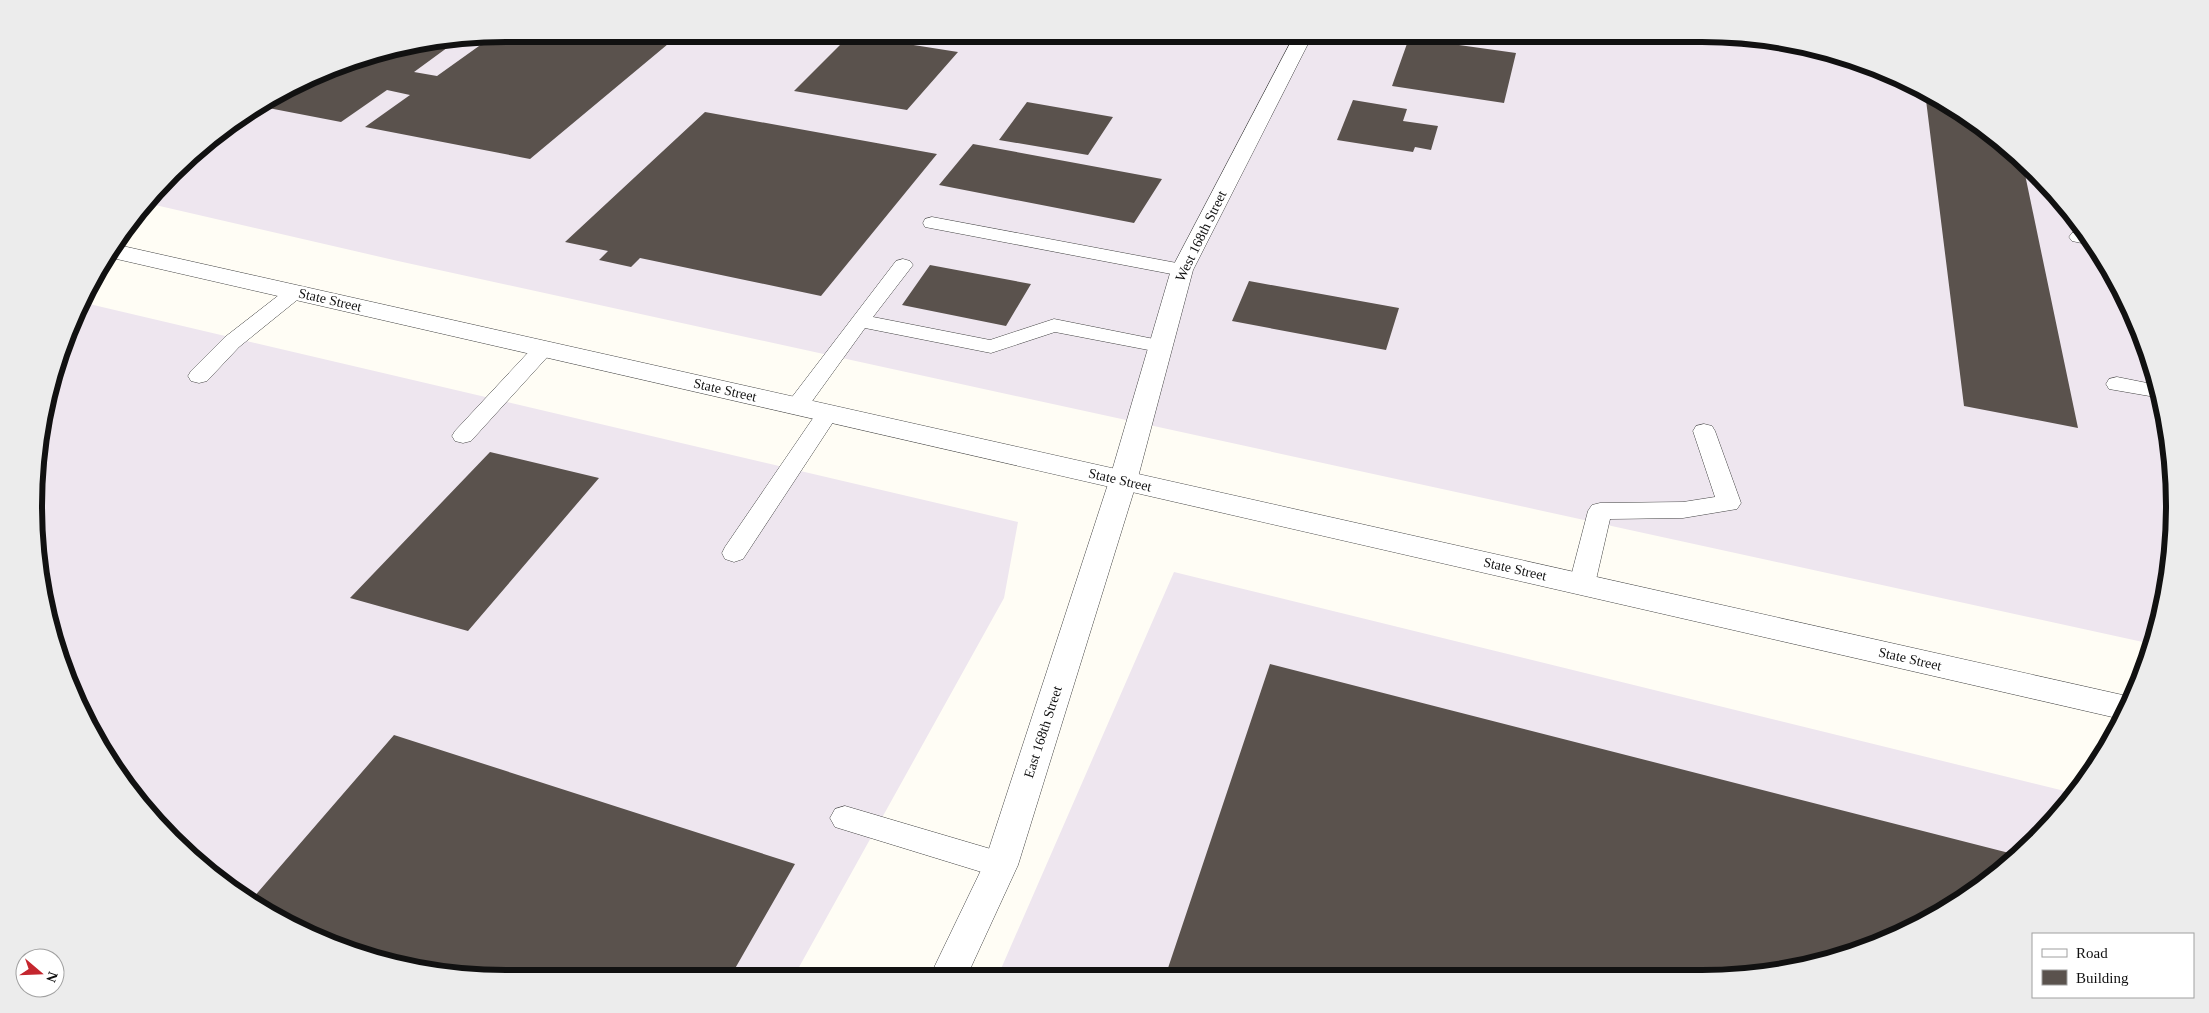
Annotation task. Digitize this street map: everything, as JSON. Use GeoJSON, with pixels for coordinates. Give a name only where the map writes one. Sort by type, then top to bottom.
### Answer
{"type":"FeatureCollection","features":[{"type":"Feature","properties":{"kind":"street","name":"West 168th Street"},"geometry":{"type":"LineString","coordinates":[[1124,481],[1159,346],[1182,270],[1300,42]]}},
{"type":"Feature","properties":{"kind":"street","name":"State Street"},"geometry":{"type":"LineString","coordinates":[[119,252],[2121,707]]}},
{"type":"Feature","properties":{"kind":"street","name":"East 168th Street"},"geometry":{"type":"LineString","coordinates":[[952,970],[1000,865],[1124,481]]}},
{"type":"Feature","properties":{"kind":"lane"},"geometry":{"type":"LineString","coordinates":[[932,223],[1182,270]]}},
{"type":"Feature","properties":{"kind":"lane"},"geometry":{"type":"LineString","coordinates":[[797,406],[903,265]]}},
{"type":"Feature","properties":{"kind":"lane"},"geometry":{"type":"LineString","coordinates":[[199,376],[232,342],[295,292]]}},
{"type":"Feature","properties":{"kind":"lane"},"geometry":{"type":"LineString","coordinates":[[860,321],[991,347],[1054,325],[1159,346]]}},
{"type":"Feature","properties":{"kind":"lane"},"geometry":{"type":"LineString","coordinates":[[463,436],[543,349]]}},
{"type":"Feature","properties":{"kind":"lane"},"geometry":{"type":"LineString","coordinates":[[2117,384],[2152,391]]}},
{"type":"Feature","properties":{"kind":"lane"},"geometry":{"type":"LineString","coordinates":[[734,553],[828,413]]}},
{"type":"Feature","properties":{"kind":"lane"},"geometry":{"type":"LineString","coordinates":[[1582,584],[1600,511],[1683,510],[1729,503],[1704,431]]}},
{"type":"Feature","properties":{"kind":"lane"},"geometry":{"type":"LineString","coordinates":[[845,818],[1000,865]]}},
{"type":"Feature","properties":{"kind":"shaded area"},"geometry":{"type":"Polygon","coordinates":[[[1702,42],[1733,43],[1793,51],[1852,67],[1880,78],[1908,90],[1960,121],[1985,138],[2031,178],[2071,224],[2088,249],[2119,301],[2131,329],[2151,386],[2158,416],[2166,476],[2166,537],[2158,597],[2146,643],[398,261],[155,205],[178,178],[224,138],[274,105],[301,90],[357,67],[386,58],[446,46],[476,43],[1702,42]]]}},
{"type":"Feature","properties":{"kind":"shaded area"},"geometry":{"type":"Polygon","coordinates":[[[89,304],[1018,522],[1004,598],[797,970],[476,970],[416,962],[357,946],[329,935],[301,923],[249,892],[224,875],[178,835],[138,789],[121,764],[90,712],[78,684],[58,627],[51,597],[43,537],[42,506],[46,446],[51,416],[67,357],[89,304]]]}},
{"type":"Feature","properties":{"kind":"shaded area"},"geometry":{"type":"Polygon","coordinates":[[[1174,572],[2068,792],[2031,835],[1985,875],[1960,892],[1908,923],[1880,935],[1823,955],[1793,962],[1733,970],[1000,970],[1174,572]]]}},
{"type":"Feature","properties":{"kind":"building"},"geometry":{"type":"Polygon","coordinates":[[[670,42],[530,159],[365,127],[410,95],[387,90],[341,122],[269,108],[301,90],[357,67],[416,51],[450,46],[414,72],[437,76],[484,43],[670,42]]]}},
{"type":"Feature","properties":{"kind":"building"},"geometry":{"type":"Polygon","coordinates":[[[843,42],[894,42],[958,52],[907,110],[794,91],[843,42]]]}},
{"type":"Feature","properties":{"kind":"building"},"geometry":{"type":"Polygon","coordinates":[[[1408,42],[1438,42],[1516,53],[1504,103],[1392,86],[1408,42]]]}},
{"type":"Feature","properties":{"kind":"building"},"geometry":{"type":"Polygon","coordinates":[[[1353,100],[1407,109],[1403,121],[1438,126],[1431,150],[1415,147],[1413,152],[1337,140],[1353,100]]]}},
{"type":"Feature","properties":{"kind":"building"},"geometry":{"type":"Polygon","coordinates":[[[1926,100],[1985,138],[2025,172],[2078,428],[1964,406],[1926,100]]]}},
{"type":"Feature","properties":{"kind":"building"},"geometry":{"type":"Polygon","coordinates":[[[1027,102],[1113,117],[1088,155],[999,140],[1027,102]]]}},
{"type":"Feature","properties":{"kind":"building"},"geometry":{"type":"Polygon","coordinates":[[[705,112],[937,154],[821,296],[640,258],[631,267],[599,260],[608,251],[565,242],[705,112]]]}},
{"type":"Feature","properties":{"kind":"building"},"geometry":{"type":"Polygon","coordinates":[[[973,144],[1162,179],[1134,223],[939,185],[973,144]]]}},
{"type":"Feature","properties":{"kind":"building"},"geometry":{"type":"Polygon","coordinates":[[[930,265],[1031,284],[1006,326],[902,305],[930,265]]]}},
{"type":"Feature","properties":{"kind":"building"},"geometry":{"type":"Polygon","coordinates":[[[1249,281],[1399,308],[1386,350],[1232,321],[1249,281]]]}},
{"type":"Feature","properties":{"kind":"building"},"geometry":{"type":"Polygon","coordinates":[[[490,452],[599,478],[468,631],[350,598],[490,452]]]}},
{"type":"Feature","properties":{"kind":"building"},"geometry":{"type":"Polygon","coordinates":[[[1270,664],[2010,853],[1985,875],[1908,923],[1852,946],[1823,955],[1763,967],[1733,970],[1167,970],[1270,664]]]}},
{"type":"Feature","properties":{"kind":"building"},"geometry":{"type":"Polygon","coordinates":[[[394,735],[795,864],[734,970],[476,970],[446,967],[386,955],[357,946],[301,923],[255,896],[394,735]]]}}]}
